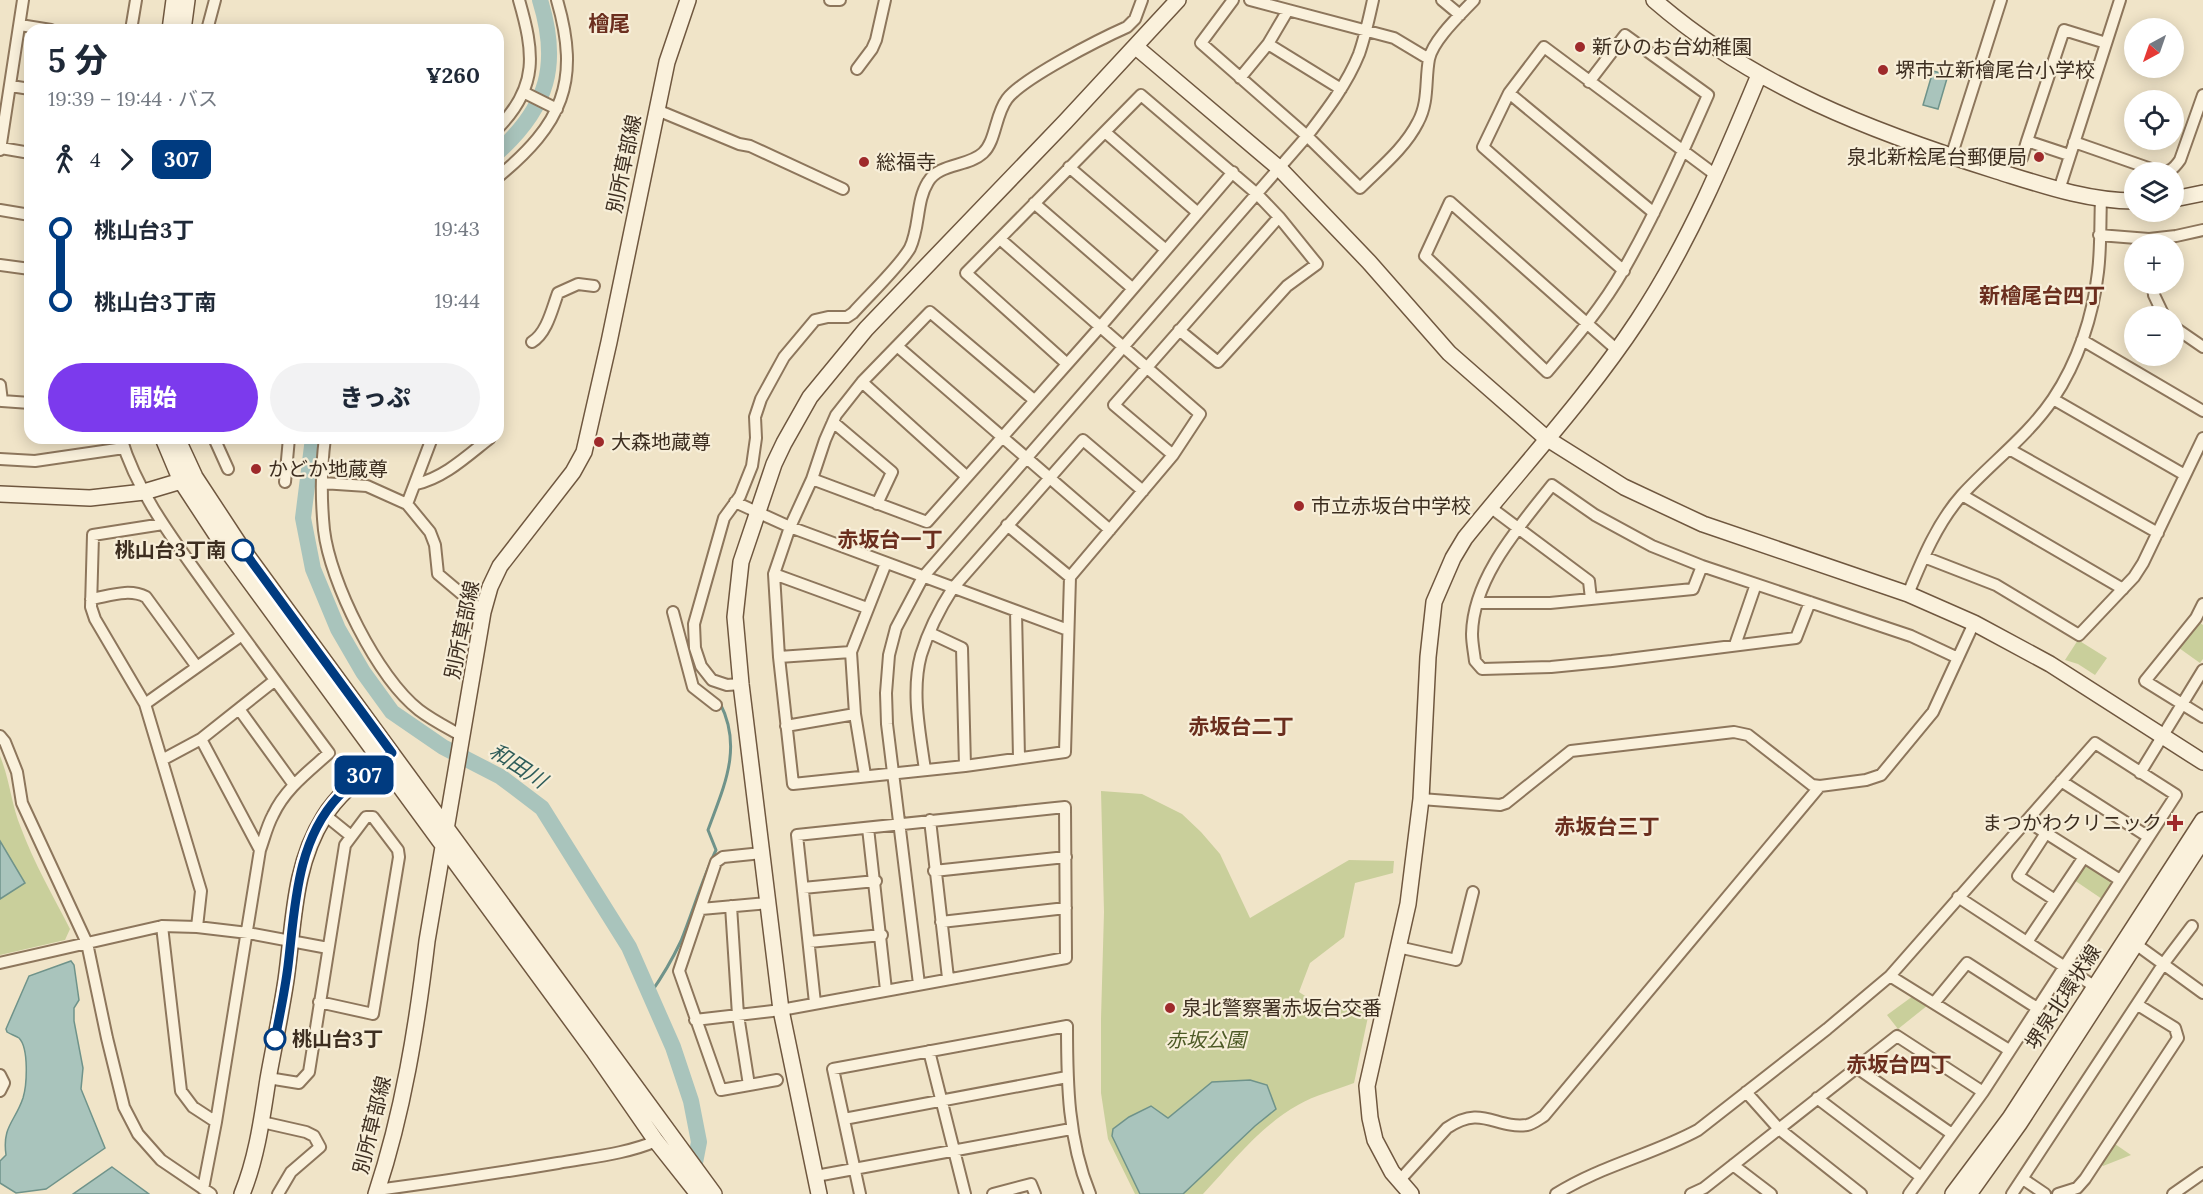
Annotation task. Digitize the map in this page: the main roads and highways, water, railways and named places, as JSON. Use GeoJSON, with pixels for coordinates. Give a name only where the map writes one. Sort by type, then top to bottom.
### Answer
{"type":"FeatureCollection","features":[{"type":"Feature","properties":{"kind":"water"},"geometry":{"type":"Polygon","coordinates":[[[1933,71],[1948,75],[1938,109],[1923,105],[1933,71]]]}},
{"type":"Feature","properties":{"kind":"water"},"geometry":{"type":"Polygon","coordinates":[[[0,841],[25,883],[0,899],[0,841]]]}},
{"type":"Feature","properties":{"kind":"water"},"geometry":{"type":"Polygon","coordinates":[[[71,961],[74,965],[79,1000],[74,1008],[74,1021],[83,1068],[81,1089],[105,1148],[46,1189],[16,1193],[0,1183],[0,1161],[6,1155],[6,1137],[23,1098],[26,1058],[19,1038],[7,1032],[6,1029],[29,976],[71,961]]]}},
{"type":"Feature","properties":{"kind":"water"},"geometry":{"type":"Polygon","coordinates":[[[1250,1080],[1267,1085],[1276,1109],[1183,1194],[1140,1194],[1112,1136],[1113,1129],[1129,1117],[1151,1106],[1168,1118],[1212,1082],[1250,1080]]]}},
{"type":"Feature","properties":{"kind":"water"},"geometry":{"type":"Polygon","coordinates":[[[112,1167],[149,1194],[73,1194],[112,1167]]]}},
{"type":"Feature","properties":{"kind":"waterway","name":"和田川"},"geometry":{"type":"LineString","coordinates":[[504,146],[528,118],[539,101],[545,83],[549,64],[549,44],[540,0]]}},
{"type":"Feature","properties":{"kind":"waterway","name":"和田川"},"geometry":{"type":"LineString","coordinates":[[312,444],[303,518],[313,569],[338,629],[363,672],[392,712],[443,747],[501,777],[542,808],[629,947],[673,1047],[691,1101],[699,1142],[692,1178]]}},
{"type":"Feature","properties":{"kind":"waterway"},"geometry":{"type":"LineString","coordinates":[[650,994],[681,941],[716,850],[708,830],[725,782],[731,751],[727,720],[720,703]]}},
{"type":"Feature","properties":{"kind":"place","name":"新ひのお台幼稚園"},"geometry":{"type":"Point","coordinates":[1580,47]}},
{"type":"Feature","properties":{"kind":"place","name":"堺市立新檜尾台小学校"},"geometry":{"type":"Point","coordinates":[1883,70]}},
{"type":"Feature","properties":{"kind":"place","name":"泉北新桧尾台郵便局"},"geometry":{"type":"Point","coordinates":[2039,157]}},
{"type":"Feature","properties":{"kind":"place","name":"総福寺"},"geometry":{"type":"Point","coordinates":[864,162]}},
{"type":"Feature","properties":{"kind":"place","name":"大森地蔵尊"},"geometry":{"type":"Point","coordinates":[599,442]}},
{"type":"Feature","properties":{"kind":"place","name":"かどか地蔵尊"},"geometry":{"type":"Point","coordinates":[256,469]}},
{"type":"Feature","properties":{"kind":"place","name":"市立赤坂台中学校"},"geometry":{"type":"Point","coordinates":[1299,506]}},
{"type":"Feature","properties":{"kind":"place","name":"桃山台3丁南"},"geometry":{"type":"Point","coordinates":[243,550]}},
{"type":"Feature","properties":{"kind":"place","name":"まつかわクリニック"},"geometry":{"type":"Point","coordinates":[2175,823]}},
{"type":"Feature","properties":{"kind":"place","name":"泉北警察署赤坂台交番"},"geometry":{"type":"Point","coordinates":[1170,1008]}},
{"type":"Feature","properties":{"kind":"place","name":"桃山台3丁"},"geometry":{"type":"Point","coordinates":[275,1039]}},
{"type":"Feature","properties":{"kind":"district","name":"檜尾"},"geometry":{"type":"Point","coordinates":[609,24]}},
{"type":"Feature","properties":{"kind":"district","name":"新檜尾台四丁"},"geometry":{"type":"Point","coordinates":[2042,296]}},
{"type":"Feature","properties":{"kind":"district","name":"赤坂台一丁"},"geometry":{"type":"Point","coordinates":[890,540]}},
{"type":"Feature","properties":{"kind":"district","name":"赤坂台二丁"},"geometry":{"type":"Point","coordinates":[1241,727]}},
{"type":"Feature","properties":{"kind":"district","name":"赤坂台三丁"},"geometry":{"type":"Point","coordinates":[1607,827]}},
{"type":"Feature","properties":{"kind":"district","name":"赤坂台四丁"},"geometry":{"type":"Point","coordinates":[1899,1065]}},
{"type":"Feature","properties":{"kind":"park label","name":"赤坂公園"},"geometry":{"type":"Point","coordinates":[1206,1040]}}]}
